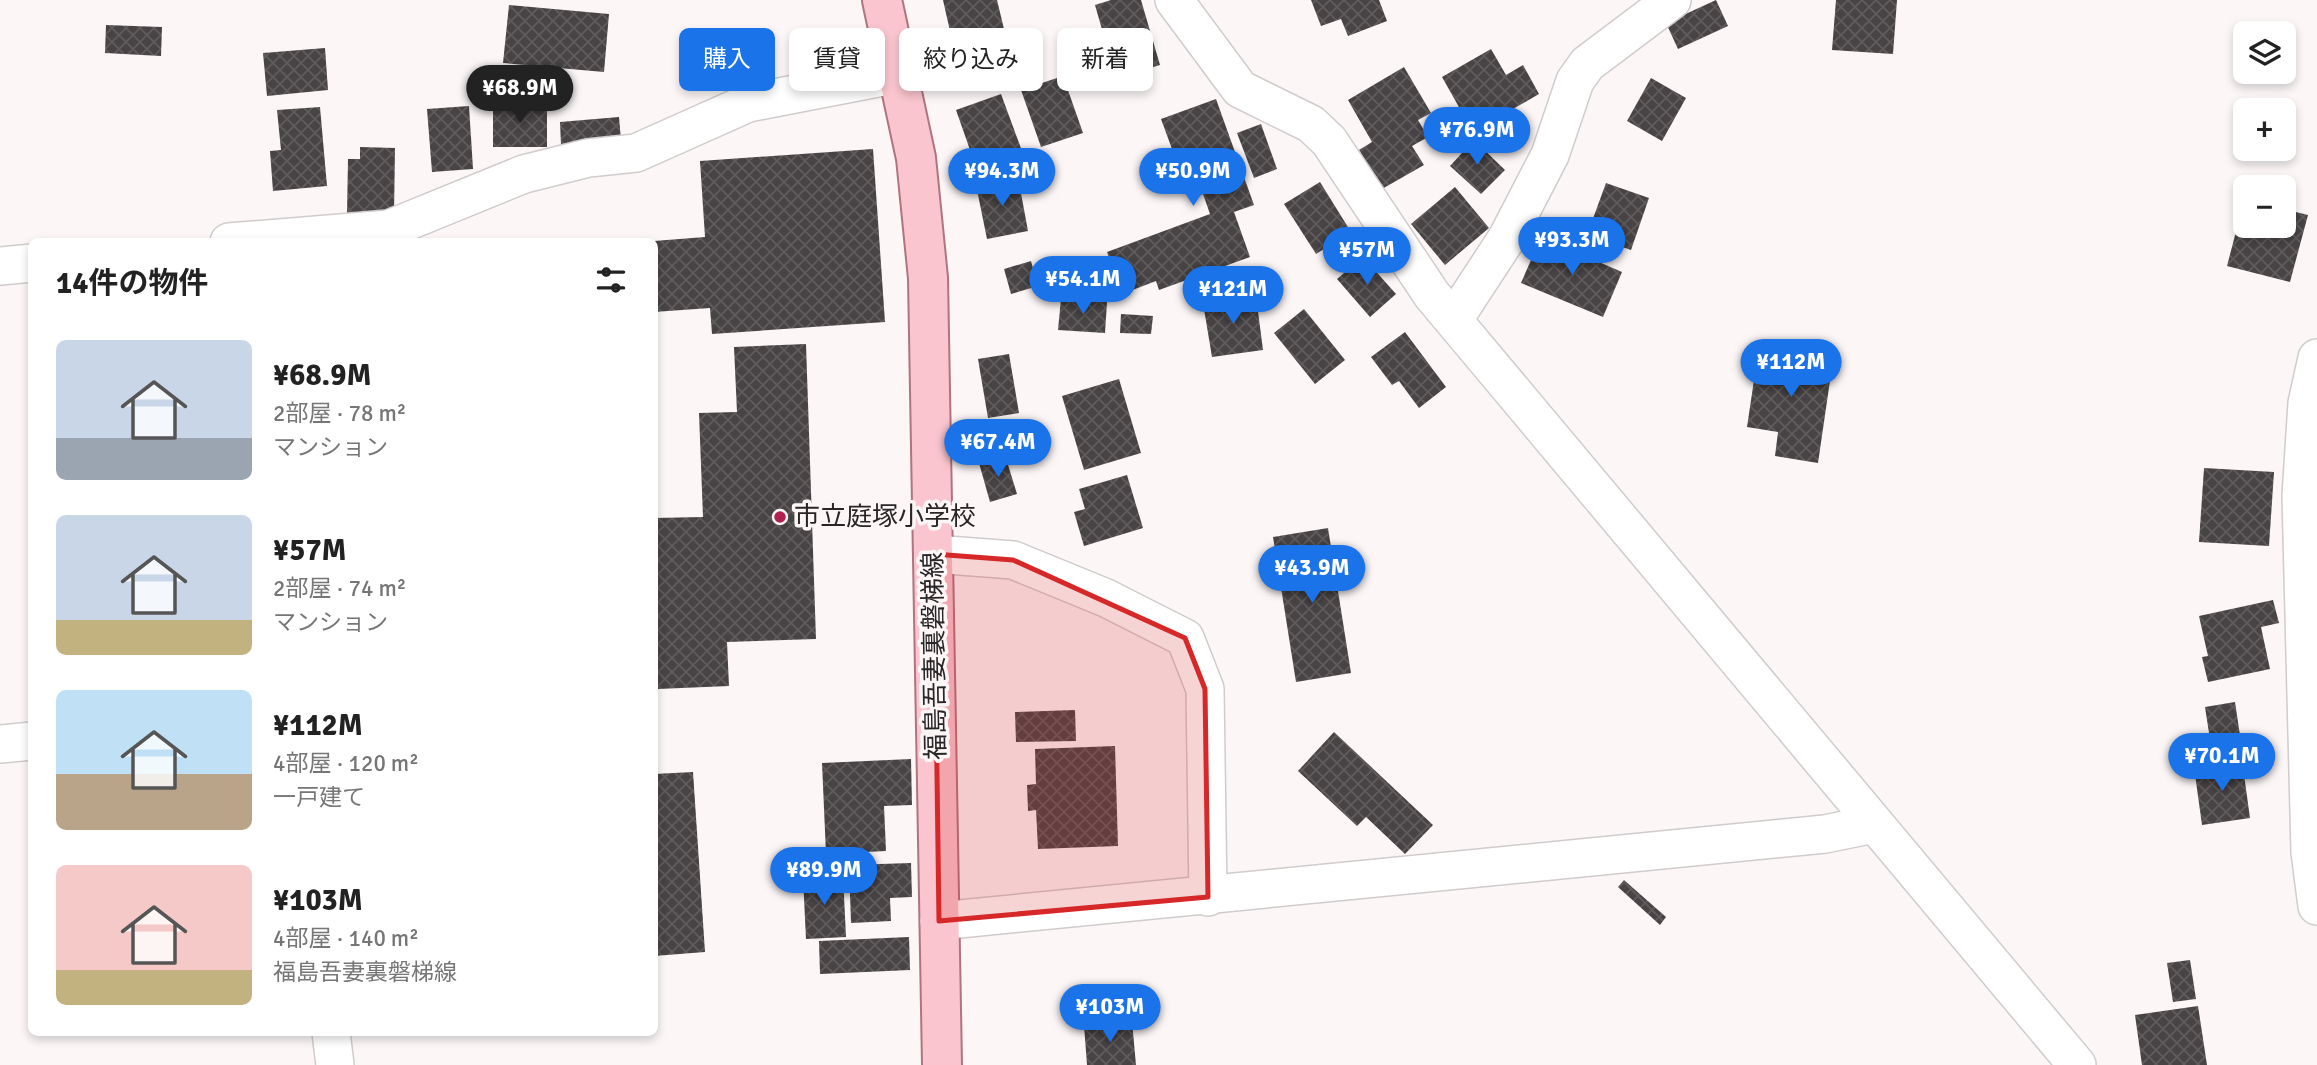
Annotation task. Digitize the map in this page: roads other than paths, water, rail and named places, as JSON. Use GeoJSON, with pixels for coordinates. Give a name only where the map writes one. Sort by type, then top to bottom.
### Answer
{"type":"FeatureCollection","features":[{"type":"Feature","properties":{"kind":"main road","name":"福島吾妻裏磐梯線"},"geometry":{"type":"LineString","coordinates":[[882,0],[916,158],[929,278],[942,1065]]}},
{"type":"Feature","properties":{"kind":"street"},"geometry":{"type":"LineString","coordinates":[[1174,0],[1241,89],[1311,124],[1329,142],[1432,295],[2077,1065]]}},
{"type":"Feature","properties":{"kind":"street"},"geometry":{"type":"LineString","coordinates":[[1454,319],[1507,238],[1550,155],[1575,81],[1587,64],[1672,0]]}},
{"type":"Feature","properties":{"kind":"street"},"geometry":{"type":"LineString","coordinates":[[278,238],[388,229],[524,174],[588,158],[636,153],[748,103],[898,74]]}},
{"type":"Feature","properties":{"kind":"street"},"geometry":{"type":"LineString","coordinates":[[0,266],[28,263]]}},
{"type":"Feature","properties":{"kind":"street"},"geometry":{"type":"LineString","coordinates":[[2317,358],[2307,403],[2301,496],[2310,852],[2317,905]]}},
{"type":"Feature","properties":{"kind":"street"},"geometry":{"type":"LineString","coordinates":[[934,554],[1013,560],[1106,598],[1185,638],[1205,690],[1208,897]]}},
{"type":"Feature","properties":{"kind":"street"},"geometry":{"type":"LineString","coordinates":[[0,744],[28,741]]}},
{"type":"Feature","properties":{"kind":"street"},"geometry":{"type":"LineString","coordinates":[[940,921],[1208,897],[1825,834],[1874,824]]}},
{"type":"Feature","properties":{"kind":"street"},"geometry":{"type":"LineString","coordinates":[[331,1036],[335,1065]]}},
{"type":"Feature","properties":{"kind":"place","name":"市立庭塚小学校"},"geometry":{"type":"Point","coordinates":[780,517]}}]}
